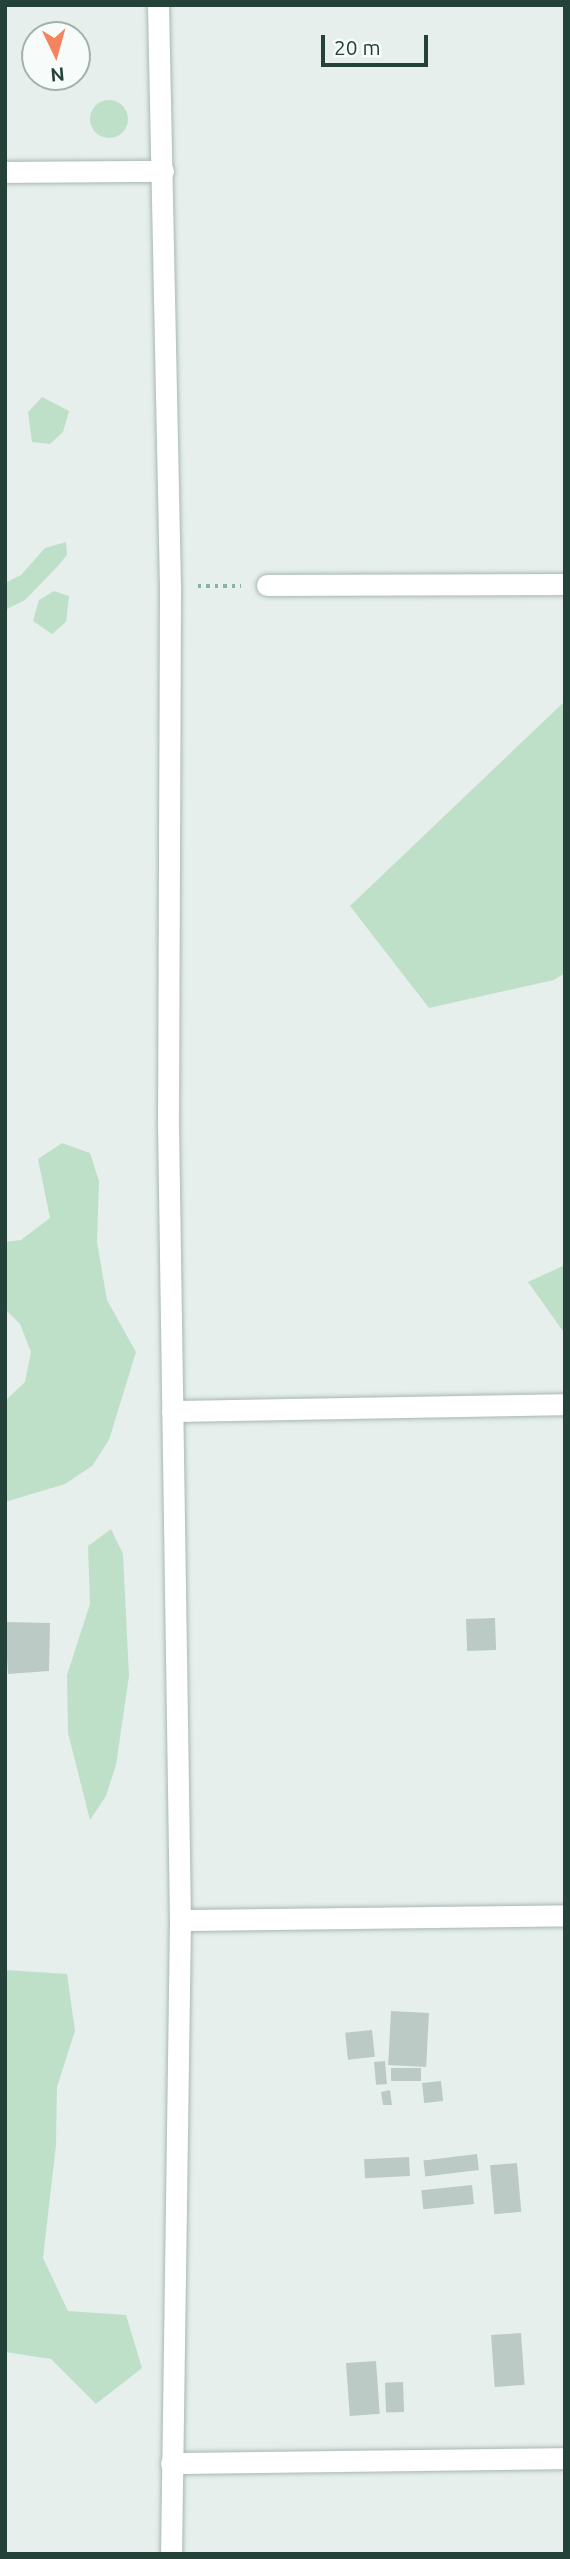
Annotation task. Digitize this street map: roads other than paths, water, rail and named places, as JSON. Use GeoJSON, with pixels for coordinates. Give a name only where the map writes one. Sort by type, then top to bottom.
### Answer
{"type":"FeatureCollection","features":[{"type":"Feature","properties":{"kind":"street"},"geometry":{"type":"LineString","coordinates":[[158,5],[170,587],[172,1411],[180,1920],[171,2462],[172,2554]]}},
{"type":"Feature","properties":{"kind":"street"},"geometry":{"type":"LineString","coordinates":[[5,172],[163,171]]}},
{"type":"Feature","properties":{"kind":"street"},"geometry":{"type":"LineString","coordinates":[[267,585],[565,584]]}},
{"type":"Feature","properties":{"kind":"street"},"geometry":{"type":"LineString","coordinates":[[172,1411],[565,1404]]}},
{"type":"Feature","properties":{"kind":"street"},"geometry":{"type":"LineString","coordinates":[[180,1920],[565,1915]]}},
{"type":"Feature","properties":{"kind":"street"},"geometry":{"type":"LineString","coordinates":[[171,2462],[565,2458]]}}]}
